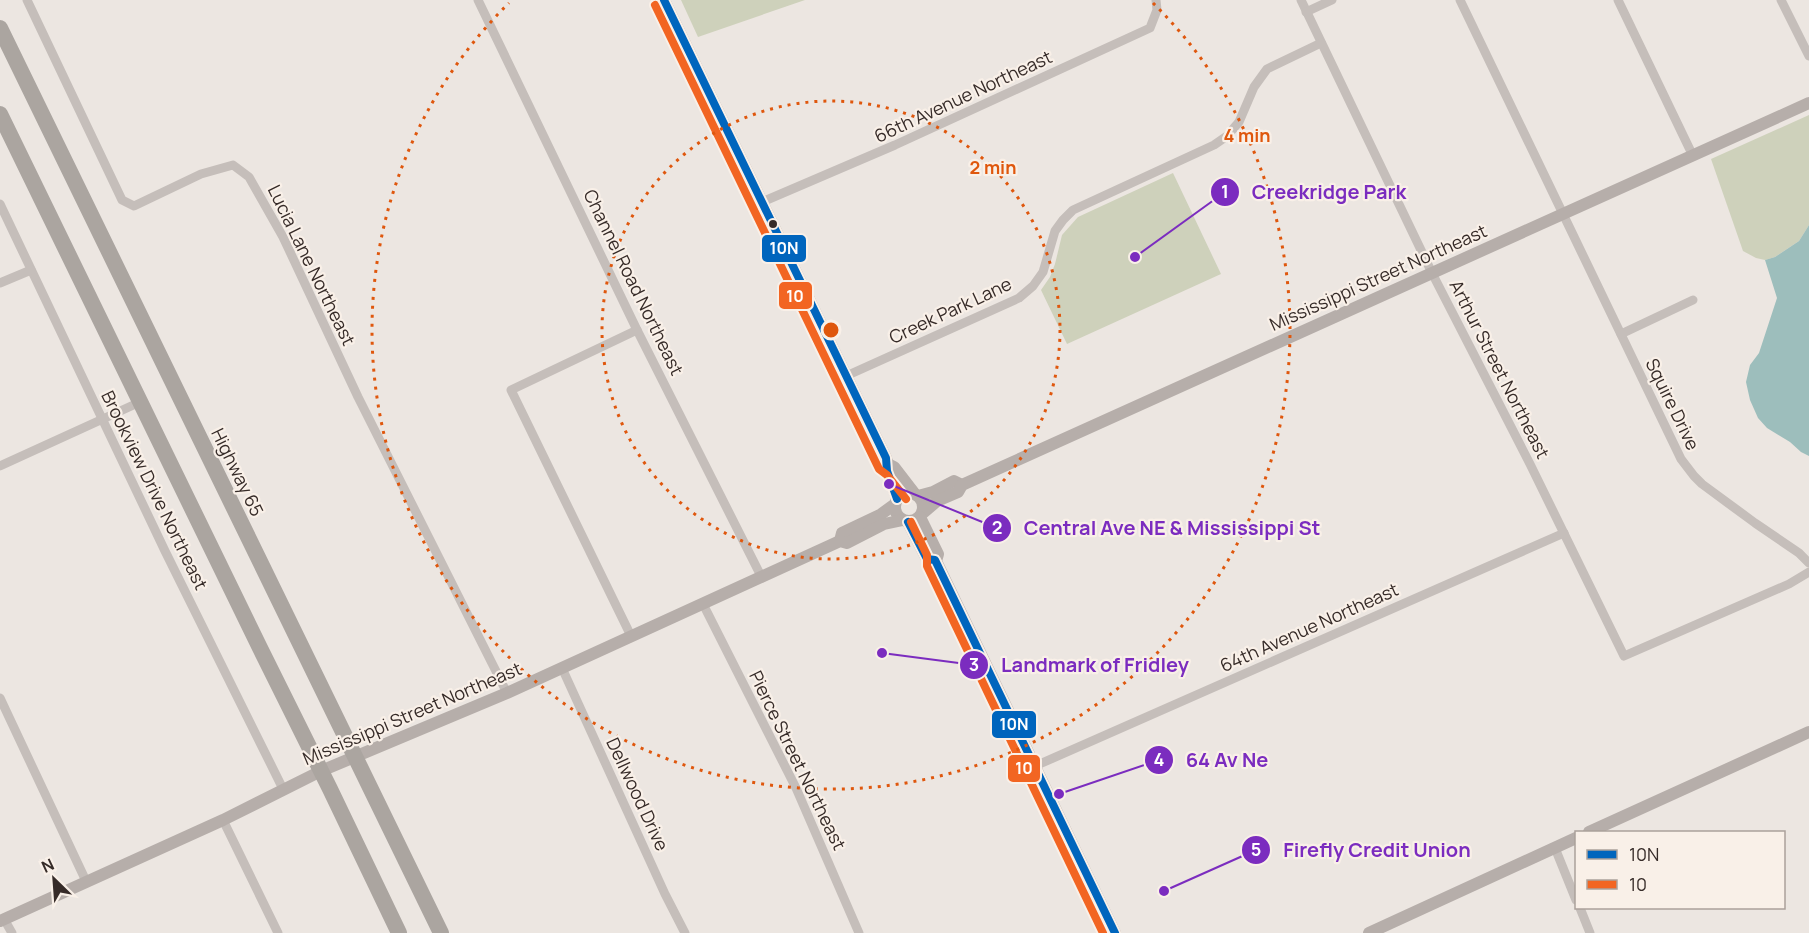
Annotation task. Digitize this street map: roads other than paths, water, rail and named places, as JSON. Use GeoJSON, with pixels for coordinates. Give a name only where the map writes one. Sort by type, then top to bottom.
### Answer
{"type":"FeatureCollection","features":[{"type":"Feature","properties":{"kind":"highway","name":"Highway 65"},"geometry":{"type":"LineString","coordinates":[[0,28],[441,933]]}},
{"type":"Feature","properties":{"kind":"highway"},"geometry":{"type":"LineString","coordinates":[[0,114],[399,933]]}},
{"type":"Feature","properties":{"kind":"street","name":"Lucia Lane Northeast"},"geometry":{"type":"LineString","coordinates":[[27,0],[122,200],[134,206],[201,174],[233,165],[249,177],[283,237],[358,397],[507,693]]}},
{"type":"Feature","properties":{"kind":"street","name":"Channel Road Northeast"},"geometry":{"type":"LineString","coordinates":[[478,0],[638,330],[762,578]]}},
{"type":"Feature","properties":{"kind":"street"},"geometry":{"type":"LineString","coordinates":[[664,0],[888,464],[887,470],[894,485],[896,513],[905,521],[927,559],[935,560]]}},
{"type":"Feature","properties":{"kind":"street","name":"66th Avenue Northeast"},"geometry":{"type":"LineString","coordinates":[[762,202],[895,145],[1150,28],[1157,9],[1156,0]]}},
{"type":"Feature","properties":{"kind":"street","name":"Arthur Street Northeast"},"geometry":{"type":"LineString","coordinates":[[1300,0],[1432,273],[1624,657],[1780,588],[1809,572]]}},
{"type":"Feature","properties":{"kind":"street"},"geometry":{"type":"LineString","coordinates":[[1306,12],[1332,0]]}},
{"type":"Feature","properties":{"kind":"street","name":"Squire Drive"},"geometry":{"type":"LineString","coordinates":[[1460,0],[1686,468],[1702,484],[1799,553],[1809,563]]}},
{"type":"Feature","properties":{"kind":"street"},"geometry":{"type":"LineString","coordinates":[[1618,0],[1693,156]]}},
{"type":"Feature","properties":{"kind":"street"},"geometry":{"type":"LineString","coordinates":[[1781,0],[1809,56]]}},
{"type":"Feature","properties":{"kind":"street","name":"Creek Park Lane"},"geometry":{"type":"LineString","coordinates":[[846,376],[1019,298],[1034,286],[1043,272],[1055,231],[1073,210],[1214,145],[1227,136],[1239,122],[1254,87],[1267,69],[1321,43]]}},
{"type":"Feature","properties":{"kind":"street","name":"Mississippi Street Northeast"},"geometry":{"type":"LineString","coordinates":[[922,515],[937,501],[958,492],[962,485],[1809,103]]}},
{"type":"Feature","properties":{"kind":"street","name":"Brookview Drive Northeast"},"geometry":{"type":"LineString","coordinates":[[0,204],[102,419],[283,789]]}},
{"type":"Feature","properties":{"kind":"street"},"geometry":{"type":"LineString","coordinates":[[0,283],[31,270]]}},
{"type":"Feature","properties":{"kind":"street"},"geometry":{"type":"LineString","coordinates":[[1621,334],[1693,300]]}},
{"type":"Feature","properties":{"kind":"street"},"geometry":{"type":"LineString","coordinates":[[631,636],[511,390],[638,330]]}},
{"type":"Feature","properties":{"kind":"street"},"geometry":{"type":"LineString","coordinates":[[0,466],[140,402]]}},
{"type":"Feature","properties":{"kind":"street"},"geometry":{"type":"LineString","coordinates":[[888,464],[894,467],[923,503],[922,515],[938,554],[935,560]]}},
{"type":"Feature","properties":{"kind":"street","name":"Mississippi Street Northeast"},"geometry":{"type":"LineString","coordinates":[[916,495],[933,492],[954,481],[962,485]]}},
{"type":"Feature","properties":{"kind":"street"},"geometry":{"type":"LineString","coordinates":[[896,502],[904,494],[916,495]]}},
{"type":"Feature","properties":{"kind":"street","name":"Mississippi Street Northeast"},"geometry":{"type":"LineString","coordinates":[[840,541],[842,533],[880,515],[896,502]]}},
{"type":"Feature","properties":{"kind":"street"},"geometry":{"type":"LineString","coordinates":[[905,521],[912,522],[922,515]]}},
{"type":"Feature","properties":{"kind":"street","name":"Mississippi Street Northeast"},"geometry":{"type":"LineString","coordinates":[[2,920],[223,820],[321,771],[507,693],[840,541],[847,543],[884,524],[905,521]]}},
{"type":"Feature","properties":{"kind":"street","name":"64th Avenue Northeast"},"geometry":{"type":"LineString","coordinates":[[1035,766],[1564,533]]}},
{"type":"Feature","properties":{"kind":"street"},"geometry":{"type":"LineString","coordinates":[[935,560],[1115,933]]}},
{"type":"Feature","properties":{"kind":"street","name":"Pierce Street Northeast"},"geometry":{"type":"LineString","coordinates":[[703,604],[796,788],[859,933]]}},
{"type":"Feature","properties":{"kind":"street","name":"Dellwood Drive"},"geometry":{"type":"LineString","coordinates":[[562,668],[685,933]]}},
{"type":"Feature","properties":{"kind":"street"},"geometry":{"type":"LineString","coordinates":[[0,699],[86,881]]}},
{"type":"Feature","properties":{"kind":"street"},"geometry":{"type":"LineString","coordinates":[[1591,831],[1809,732]]}},
{"type":"Feature","properties":{"kind":"street"},"geometry":{"type":"LineString","coordinates":[[223,820],[278,933]]}},
{"type":"Feature","properties":{"kind":"street"},"geometry":{"type":"LineString","coordinates":[[1369,933],[1575,838]]}},
{"type":"Feature","properties":{"kind":"street"},"geometry":{"type":"LineString","coordinates":[[1555,848],[1575,898]]}},
{"type":"Feature","properties":{"kind":"street"},"geometry":{"type":"LineString","coordinates":[[1580,909],[1590,933]]}},
{"type":"Feature","properties":{"kind":"street"},"geometry":{"type":"LineString","coordinates":[[2,920],[12,933]]}},
{"type":"Feature","properties":{"kind":"water"},"geometry":{"type":"Polygon","coordinates":[[[1809,225],[1809,456],[1767,428],[1758,418],[1750,400],[1746,382],[1750,365],[1759,353],[1777,298],[1765,260],[1775,257],[1799,241],[1809,225]]]}},
{"type":"Feature","properties":{"kind":"place","name":"Creekridge Park"},"geometry":{"type":"Point","coordinates":[1135,257]}},
{"type":"Feature","properties":{"kind":"place","name":"Central Ave NE & Mississippi St"},"geometry":{"type":"Point","coordinates":[889,484]}},
{"type":"Feature","properties":{"kind":"place","name":"Landmark of Fridley"},"geometry":{"type":"Point","coordinates":[882,653]}},
{"type":"Feature","properties":{"kind":"place","name":"64 Av Ne"},"geometry":{"type":"Point","coordinates":[1059,794]}},
{"type":"Feature","properties":{"kind":"place","name":"Firefly Credit Union"},"geometry":{"type":"Point","coordinates":[1164,891]}}]}
